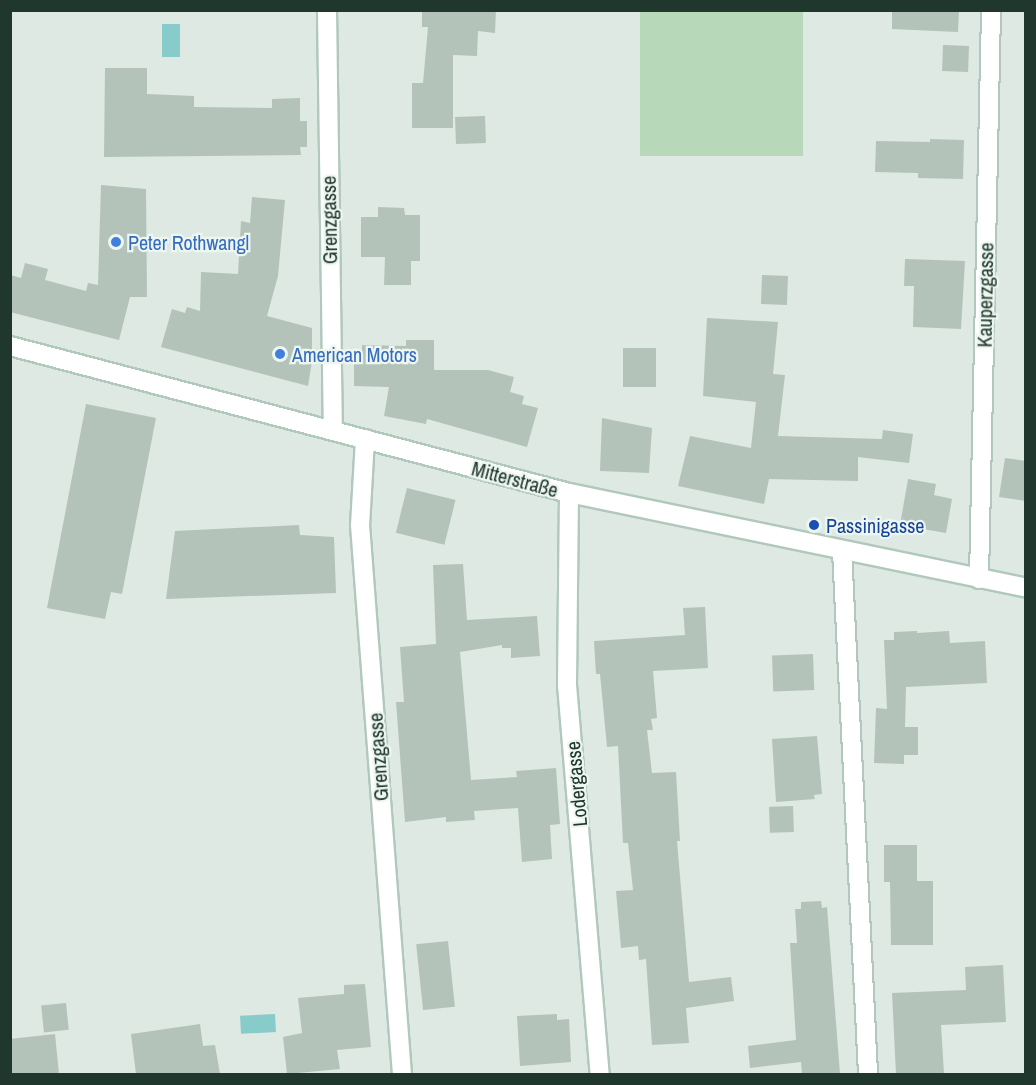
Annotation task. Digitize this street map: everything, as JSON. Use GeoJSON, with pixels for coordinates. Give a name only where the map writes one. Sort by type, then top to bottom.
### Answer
{"type":"FeatureCollection","features":[{"type":"Feature","properties":{"kind":"street","name":"Grenzgasse"},"geometry":{"type":"LineString","coordinates":[[327,10],[333,430]]}},
{"type":"Feature","properties":{"kind":"street","name":"Kauperzgasse"},"geometry":{"type":"LineString","coordinates":[[979,579],[991,10]]}},
{"type":"Feature","properties":{"kind":"street","name":"Mitterstraße"},"geometry":{"type":"LineString","coordinates":[[10,346],[569,493],[1026,588]]}},
{"type":"Feature","properties":{"kind":"street","name":"Grenzgasse"},"geometry":{"type":"LineString","coordinates":[[365,439],[360,525],[402,1074]]}},
{"type":"Feature","properties":{"kind":"street","name":"Lodergasse"},"geometry":{"type":"LineString","coordinates":[[569,493],[567,508],[567,685],[600,1074]]}},
{"type":"Feature","properties":{"kind":"street"},"geometry":{"type":"LineString","coordinates":[[842,550],[868,1074]]}},
{"type":"Feature","properties":{"kind":"green space"},"geometry":{"type":"Polygon","coordinates":[[[640,11],[803,11],[803,156],[640,156],[640,11]]]}},
{"type":"Feature","properties":{"kind":"water"},"geometry":{"type":"Polygon","coordinates":[[[162,24],[180,24],[180,57],[162,57],[162,24]]]}},
{"type":"Feature","properties":{"kind":"water"},"geometry":{"type":"Polygon","coordinates":[[[275,1014],[276,1032],[241,1034],[240,1016],[275,1014]]]}},
{"type":"Feature","properties":{"kind":"building"},"geometry":{"type":"Polygon","coordinates":[[[422,10],[496,10],[495,33],[478,31],[477,56],[453,55],[453,128],[412,128],[412,83],[423,83],[428,27],[422,27],[422,10]]]}},
{"type":"Feature","properties":{"kind":"building"},"geometry":{"type":"Polygon","coordinates":[[[892,10],[959,10],[958,32],[892,29],[892,10]]]}},
{"type":"Feature","properties":{"kind":"building"},"geometry":{"type":"Polygon","coordinates":[[[943,45],[969,46],[968,72],[942,71],[943,45]]]}},
{"type":"Feature","properties":{"kind":"building"},"geometry":{"type":"Polygon","coordinates":[[[105,68],[147,68],[147,94],[194,96],[194,107],[272,108],[272,99],[300,98],[300,121],[307,121],[307,147],[300,147],[301,155],[104,157],[105,68]]]}},
{"type":"Feature","properties":{"kind":"building"},"geometry":{"type":"Polygon","coordinates":[[[485,116],[486,143],[456,144],[455,117],[485,116]]]}},
{"type":"Feature","properties":{"kind":"building"},"geometry":{"type":"Polygon","coordinates":[[[930,139],[964,140],[963,179],[918,178],[918,173],[875,172],[876,141],[930,142],[930,139]]]}},
{"type":"Feature","properties":{"kind":"building"},"geometry":{"type":"Polygon","coordinates":[[[101,185],[146,189],[147,297],[130,297],[119,340],[10,312],[10,275],[21,278],[25,263],[48,269],[45,280],[86,291],[88,283],[98,285],[101,185]]]}},
{"type":"Feature","properties":{"kind":"building"},"geometry":{"type":"Polygon","coordinates":[[[252,197],[285,200],[278,276],[267,316],[312,328],[312,361],[308,386],[161,347],[172,309],[185,313],[187,307],[200,311],[201,272],[238,274],[241,221],[250,223],[252,197]]]}},
{"type":"Feature","properties":{"kind":"building"},"geometry":{"type":"Polygon","coordinates":[[[378,207],[404,208],[405,215],[420,215],[420,261],[411,261],[411,285],[384,285],[385,257],[361,257],[361,217],[378,217],[378,207]]]}},
{"type":"Feature","properties":{"kind":"building"},"geometry":{"type":"Polygon","coordinates":[[[905,259],[965,261],[961,329],[913,327],[914,286],[904,286],[905,259]]]}},
{"type":"Feature","properties":{"kind":"building"},"geometry":{"type":"Polygon","coordinates":[[[762,275],[788,276],[787,305],[761,304],[762,275]]]}},
{"type":"Feature","properties":{"kind":"building"},"geometry":{"type":"Polygon","coordinates":[[[707,318],[778,322],[773,374],[785,375],[778,436],[882,439],[883,430],[913,434],[909,463],[858,457],[858,481],[769,479],[764,504],[678,486],[690,436],[751,448],[756,402],[703,396],[707,318]]]}},
{"type":"Feature","properties":{"kind":"building"},"geometry":{"type":"Polygon","coordinates":[[[406,340],[434,340],[434,370],[488,370],[514,377],[510,392],[524,396],[522,404],[538,408],[527,447],[427,419],[426,424],[384,416],[389,387],[354,386],[354,364],[362,364],[362,345],[406,346],[406,340]]]}},
{"type":"Feature","properties":{"kind":"building"},"geometry":{"type":"Polygon","coordinates":[[[623,348],[656,348],[656,387],[623,387],[623,348]]]}},
{"type":"Feature","properties":{"kind":"building"},"geometry":{"type":"Polygon","coordinates":[[[86,404],[156,418],[122,594],[111,592],[105,619],[47,608],[86,404]]]}},
{"type":"Feature","properties":{"kind":"building"},"geometry":{"type":"Polygon","coordinates":[[[602,418],[652,428],[649,473],[600,471],[602,418]]]}},
{"type":"Feature","properties":{"kind":"building"},"geometry":{"type":"Polygon","coordinates":[[[1005,458],[1026,461],[1026,501],[999,497],[1005,458]]]}},
{"type":"Feature","properties":{"kind":"building"},"geometry":{"type":"Polygon","coordinates":[[[908,479],[936,484],[934,495],[952,499],[946,533],[900,525],[908,479]]]}},
{"type":"Feature","properties":{"kind":"building"},"geometry":{"type":"Polygon","coordinates":[[[407,488],[456,500],[444,545],[396,533],[407,488]]]}},
{"type":"Feature","properties":{"kind":"building"},"geometry":{"type":"Polygon","coordinates":[[[299,525],[300,535],[334,537],[336,593],[166,599],[175,531],[299,525]]]}},
{"type":"Feature","properties":{"kind":"building"},"geometry":{"type":"Polygon","coordinates":[[[463,564],[467,620],[537,616],[540,656],[511,658],[511,648],[502,648],[502,645],[460,652],[471,780],[517,777],[516,771],[556,768],[560,824],[550,825],[552,859],[522,862],[518,808],[474,811],[475,820],[446,822],[446,817],[405,822],[396,702],[404,702],[400,647],[436,644],[433,565],[463,564]]]}},
{"type":"Feature","properties":{"kind":"building"},"geometry":{"type":"Polygon","coordinates":[[[705,607],[708,668],[653,671],[657,718],[651,719],[653,730],[647,730],[652,773],[676,772],[680,841],[677,841],[689,982],[731,977],[734,1001],[686,1008],[689,1043],[652,1045],[646,959],[639,960],[638,946],[621,948],[616,891],[633,890],[628,843],[623,843],[618,746],[607,747],[600,674],[596,674],[594,641],[685,635],[683,608],[705,607]]]}},
{"type":"Feature","properties":{"kind":"building"},"geometry":{"type":"Polygon","coordinates":[[[917,631],[917,633],[949,631],[950,643],[985,641],[987,683],[906,687],[905,727],[918,727],[918,755],[904,755],[904,764],[874,763],[876,708],[887,709],[884,640],[894,640],[894,632],[917,631]]]}},
{"type":"Feature","properties":{"kind":"building"},"geometry":{"type":"Polygon","coordinates":[[[813,654],[814,690],[773,691],[772,655],[813,654]]]}},
{"type":"Feature","properties":{"kind":"building"},"geometry":{"type":"Polygon","coordinates":[[[817,736],[822,794],[814,795],[815,799],[776,802],[772,739],[817,736]]]}},
{"type":"Feature","properties":{"kind":"building"},"geometry":{"type":"Polygon","coordinates":[[[793,806],[794,832],[770,833],[769,807],[793,806]]]}},
{"type":"Feature","properties":{"kind":"building"},"geometry":{"type":"Polygon","coordinates":[[[884,845],[917,845],[917,881],[933,881],[933,945],[891,945],[890,882],[884,882],[884,845]]]}},
{"type":"Feature","properties":{"kind":"building"},"geometry":{"type":"Polygon","coordinates":[[[821,901],[822,908],[827,907],[840,1074],[802,1074],[801,1062],[750,1068],[748,1046],[796,1040],[790,943],[797,943],[795,909],[801,909],[801,902],[821,901]]]}},
{"type":"Feature","properties":{"kind":"building"},"geometry":{"type":"Polygon","coordinates":[[[448,941],[455,1007],[423,1010],[416,944],[448,941]]]}},
{"type":"Feature","properties":{"kind":"building"},"geometry":{"type":"Polygon","coordinates":[[[1003,965],[1006,1022],[941,1025],[944,1074],[896,1074],[892,993],[966,990],[965,967],[1003,965]]]}},
{"type":"Feature","properties":{"kind":"building"},"geometry":{"type":"Polygon","coordinates":[[[365,984],[371,1047],[337,1050],[340,1069],[287,1074],[283,1037],[302,1033],[298,998],[344,994],[344,985],[365,984]]]}},
{"type":"Feature","properties":{"kind":"building"},"geometry":{"type":"Polygon","coordinates":[[[66,1003],[69,1030],[44,1032],[41,1006],[66,1003]]]}},
{"type":"Feature","properties":{"kind":"building"},"geometry":{"type":"Polygon","coordinates":[[[557,1014],[557,1020],[569,1019],[571,1062],[520,1066],[517,1016],[557,1014]]]}},
{"type":"Feature","properties":{"kind":"building"},"geometry":{"type":"Polygon","coordinates":[[[200,1024],[203,1046],[215,1045],[220,1074],[136,1074],[131,1034],[200,1024]]]}},
{"type":"Feature","properties":{"kind":"building"},"geometry":{"type":"Polygon","coordinates":[[[55,1034],[59,1074],[10,1074],[10,1039],[55,1034]]]}},
{"type":"Feature","properties":{"kind":"place","name":"Peter Rothwangl"},"geometry":{"type":"Point","coordinates":[116,242]}},
{"type":"Feature","properties":{"kind":"place","name":"American Motors"},"geometry":{"type":"Point","coordinates":[280,354]}},
{"type":"Feature","properties":{"kind":"place","name":"Passinigasse"},"geometry":{"type":"Point","coordinates":[814,525]}}]}
